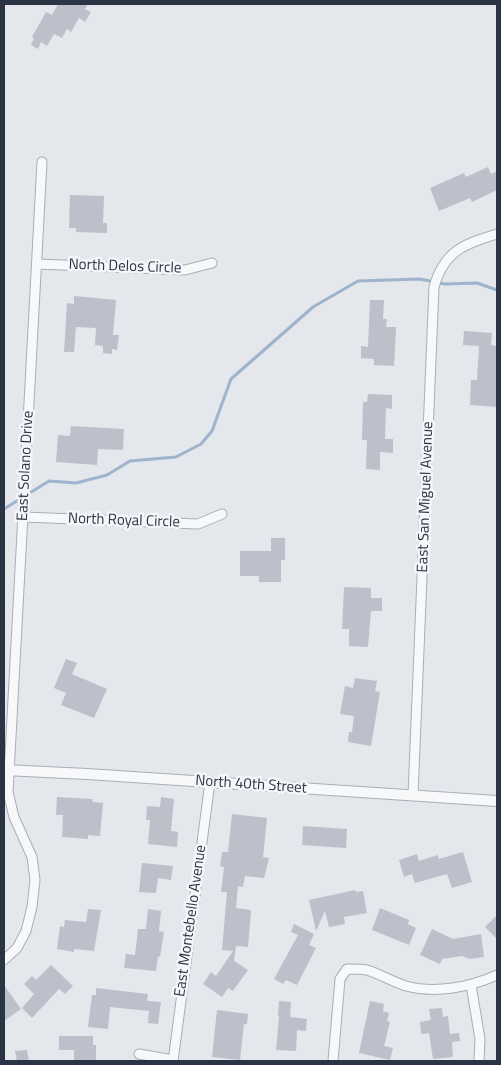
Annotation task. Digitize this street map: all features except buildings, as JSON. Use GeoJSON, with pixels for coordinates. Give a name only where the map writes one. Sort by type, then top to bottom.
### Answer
{"type":"FeatureCollection","features":[{"type":"Feature","properties":{"kind":"street","name":"East Solano Drive"},"geometry":{"type":"LineString","coordinates":[[7,770],[24,517],[42,162]]}},
{"type":"Feature","properties":{"kind":"street","name":"East San Miguel Avenue"},"geometry":{"type":"LineString","coordinates":[[412,795],[434,287],[440,269],[454,253],[477,240],[497,234]]}},
{"type":"Feature","properties":{"kind":"street","name":"North Delos Circle"},"geometry":{"type":"LineString","coordinates":[[37,264],[185,270],[212,263]]}},
{"type":"Feature","properties":{"kind":"street","name":"North Royal Circle"},"geometry":{"type":"LineString","coordinates":[[24,517],[198,524],[222,514]]}},
{"type":"Feature","properties":{"kind":"street","name":"North 40th Street"},"geometry":{"type":"LineString","coordinates":[[7,770],[497,801]]}},
{"type":"Feature","properties":{"kind":"street"},"geometry":{"type":"LineString","coordinates":[[4,960],[17,948],[26,931],[32,907],[35,880],[32,857],[14,817],[8,792],[7,770]]}},
{"type":"Feature","properties":{"kind":"street","name":"East Montebello Avenue"},"geometry":{"type":"LineString","coordinates":[[139,1054],[173,1060],[210,782]]}},
{"type":"Feature","properties":{"kind":"street"},"geometry":{"type":"LineString","coordinates":[[333,1061],[340,979],[347,969],[366,970],[409,986],[457,988],[472,985],[497,975]]}},
{"type":"Feature","properties":{"kind":"street"},"geometry":{"type":"LineString","coordinates":[[472,985],[480,1039],[479,1061]]}},
{"type":"Feature","properties":{"kind":"waterway"},"geometry":{"type":"LineString","coordinates":[[4,509],[49,481],[76,483],[107,475],[130,461],[176,457],[201,444],[212,431],[231,379],[313,307],[358,281],[420,279],[445,284],[477,283],[497,290]]}}]}
